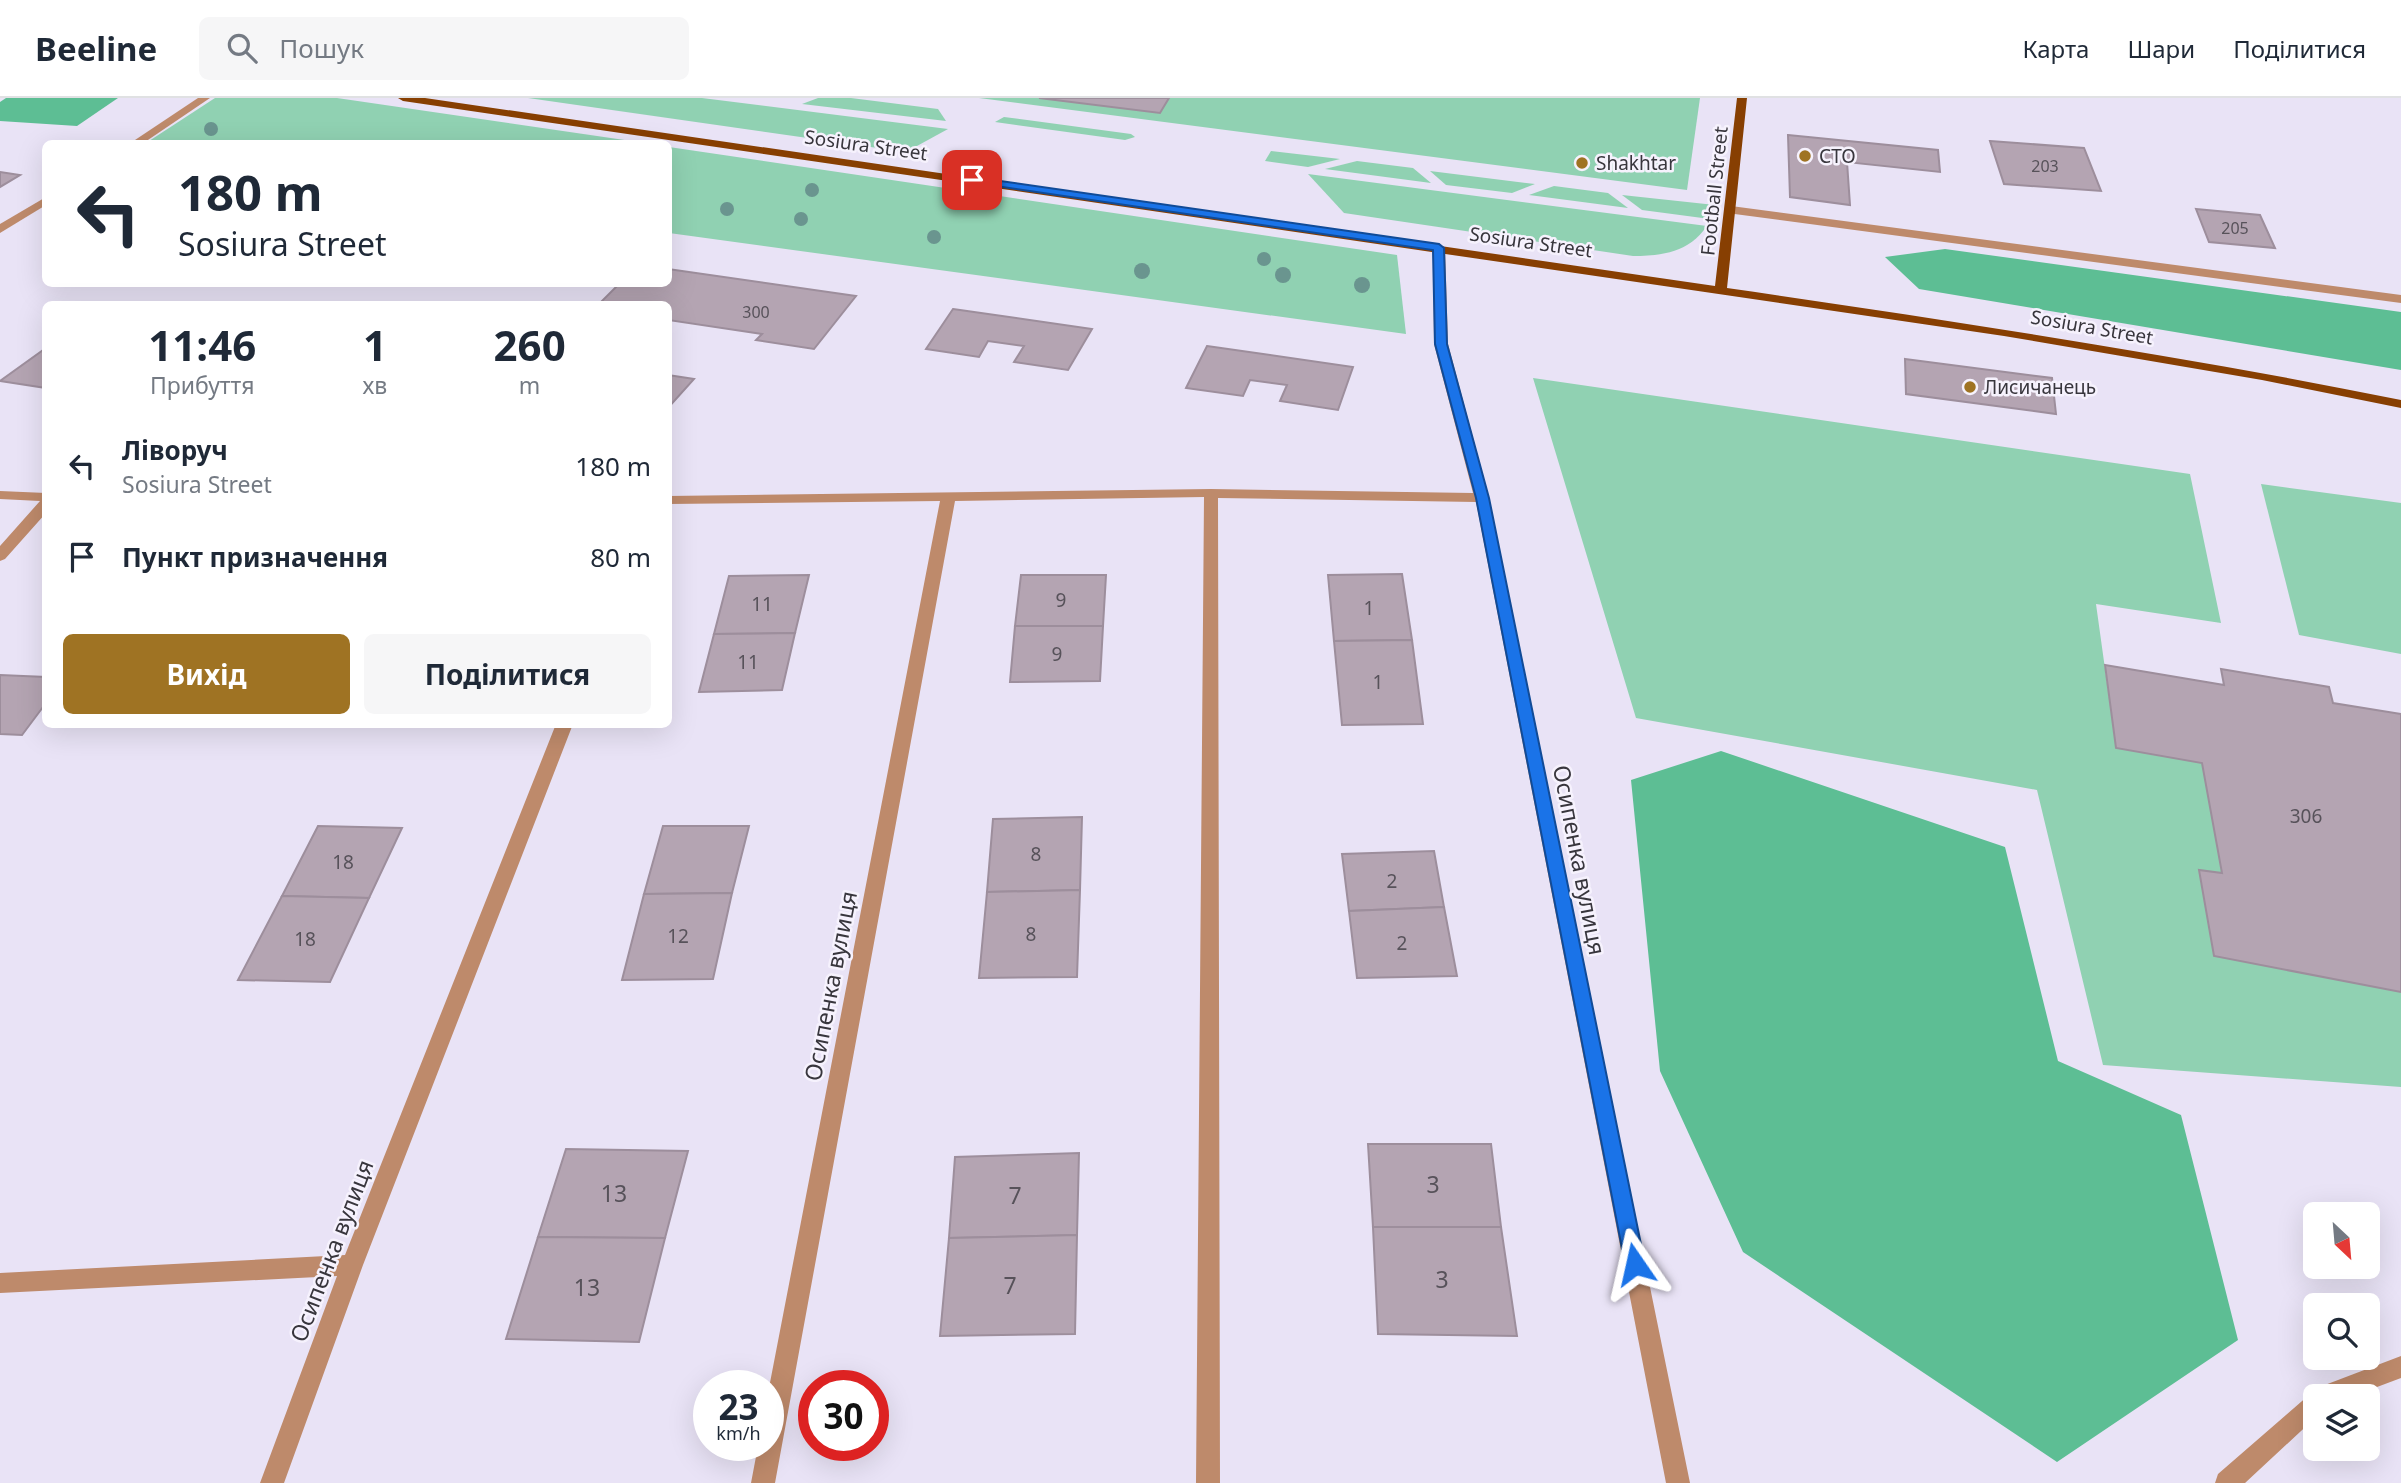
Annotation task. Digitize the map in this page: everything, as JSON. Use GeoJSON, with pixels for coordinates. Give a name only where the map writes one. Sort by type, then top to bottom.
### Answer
{"type":"FeatureCollection","features":[{"type":"Feature","properties":{"kind":"main road","name":"Sosiura Street"},"geometry":{"type":"LineString","coordinates":[[403,98],[1721,288],[2059,341],[2262,376],[2401,404]]}},
{"type":"Feature","properties":{"kind":"main road","name":"Football Street"},"geometry":{"type":"LineString","coordinates":[[1721,288],[1742,98]]}},
{"type":"Feature","properties":{"kind":"street"},"geometry":{"type":"LineString","coordinates":[[140,140],[205,98]]}},
{"type":"Feature","properties":{"kind":"street"},"geometry":{"type":"LineString","coordinates":[[0,229],[42,203]]}},
{"type":"Feature","properties":{"kind":"street"},"geometry":{"type":"LineString","coordinates":[[1731,210],[2401,299]]}},
{"type":"Feature","properties":{"kind":"street","name":"Осипенка вулиця"},"geometry":{"type":"LineString","coordinates":[[1439,248],[1441,344],[1482,498],[1678,1483]]}},
{"type":"Feature","properties":{"kind":"street"},"geometry":{"type":"LineString","coordinates":[[1208,1483],[1211,493]]}},
{"type":"Feature","properties":{"kind":"street"},"geometry":{"type":"LineString","coordinates":[[672,500],[1211,493],[1482,498]]}},
{"type":"Feature","properties":{"kind":"street"},"geometry":{"type":"LineString","coordinates":[[0,495],[42,497]]}},
{"type":"Feature","properties":{"kind":"street","name":"Осипенка вулиця"},"geometry":{"type":"LineString","coordinates":[[763,1483],[947,497]]}},
{"type":"Feature","properties":{"kind":"street"},"geometry":{"type":"LineString","coordinates":[[0,556],[42,508]]}},
{"type":"Feature","properties":{"kind":"street","name":"Осипенка вулиця"},"geometry":{"type":"LineString","coordinates":[[272,1483],[352,1265],[563,728]]}},
{"type":"Feature","properties":{"kind":"street"},"geometry":{"type":"LineString","coordinates":[[0,1283],[352,1265]]}},
{"type":"Feature","properties":{"kind":"street"},"geometry":{"type":"LineString","coordinates":[[2356,1384],[2401,1367]]}},
{"type":"Feature","properties":{"kind":"street"},"geometry":{"type":"LineString","coordinates":[[2227,1483],[2303,1415]]}},
{"type":"Feature","properties":{"kind":"green space"},"geometry":{"type":"Polygon","coordinates":[[[6,98],[118,98],[77,126],[0,121],[0,102],[6,98]]]}},
{"type":"Feature","properties":{"kind":"green space"},"geometry":{"type":"Polygon","coordinates":[[[215,98],[337,98],[624,140],[151,140],[215,98]]]}},
{"type":"Feature","properties":{"kind":"green space"},"geometry":{"type":"Polygon","coordinates":[[[528,98],[702,98],[948,129],[906,152],[528,98]]]}},
{"type":"Feature","properties":{"kind":"green space"},"geometry":{"type":"Polygon","coordinates":[[[818,98],[851,98],[938,109],[946,121],[802,104],[818,98]]]}},
{"type":"Feature","properties":{"kind":"green space","name":"Shakhtar"},"geometry":{"type":"Polygon","coordinates":[[[979,98],[1700,98],[1687,190],[979,98]]]}},
{"type":"Feature","properties":{"kind":"green space"},"geometry":{"type":"Polygon","coordinates":[[[1004,117],[1131,134],[1135,137],[1125,140],[995,122],[1004,117]]]}},
{"type":"Feature","properties":{"kind":"green space"},"geometry":{"type":"Polygon","coordinates":[[[672,147],[1397,255],[1406,334],[672,233],[672,147]]]}},
{"type":"Feature","properties":{"kind":"green space"},"geometry":{"type":"Polygon","coordinates":[[[1271,151],[1340,159],[1308,167],[1265,161],[1271,151]]]}},
{"type":"Feature","properties":{"kind":"green space"},"geometry":{"type":"Polygon","coordinates":[[[1357,161],[1413,168],[1431,183],[1325,169],[1357,161]]]}},
{"type":"Feature","properties":{"kind":"green space"},"geometry":{"type":"Polygon","coordinates":[[[1430,171],[1535,184],[1512,193],[1446,185],[1430,171]]]}},
{"type":"Feature","properties":{"kind":"green space"},"geometry":{"type":"Polygon","coordinates":[[[1308,174],[1707,226],[1684,247],[1655,255],[1633,256],[1344,213],[1308,174]]]}},
{"type":"Feature","properties":{"kind":"green space"},"geometry":{"type":"Polygon","coordinates":[[[1554,186],[1608,193],[1628,208],[1529,195],[1554,186]]]}},
{"type":"Feature","properties":{"kind":"green space"},"geometry":{"type":"Polygon","coordinates":[[[1622,195],[1715,205],[1710,219],[1642,210],[1622,195]]]}},
{"type":"Feature","properties":{"kind":"green space"},"geometry":{"type":"Polygon","coordinates":[[[1945,249],[2401,312],[2401,370],[1919,289],[1885,257],[1945,249]]]}},
{"type":"Feature","properties":{"kind":"green space"},"geometry":{"type":"Polygon","coordinates":[[[1533,378],[2190,474],[2221,623],[2096,604],[2116,748],[2202,763],[2222,873],[2199,870],[2214,956],[2401,992],[2401,1087],[2103,1065],[2037,790],[1636,718],[1533,378]]]}},
{"type":"Feature","properties":{"kind":"green space"},"geometry":{"type":"Polygon","coordinates":[[[2261,484],[2401,503],[2401,654],[2299,635],[2261,484]]]}},
{"type":"Feature","properties":{"kind":"green space"},"geometry":{"type":"Polygon","coordinates":[[[1721,751],[2005,847],[2058,1061],[2181,1115],[2238,1340],[2057,1462],[1743,1252],[1660,1071],[1631,780],[1721,751]]]}},
{"type":"Feature","properties":{"kind":"building"},"geometry":{"type":"Polygon","coordinates":[[[1039,98],[1169,98],[1160,113],[1039,98]]]}},
{"type":"Feature","properties":{"kind":"building"},"geometry":{"type":"Polygon","coordinates":[[[1788,135],[1938,150],[1940,172],[1847,162],[1850,205],[1790,197],[1788,135]]]}},
{"type":"Feature","properties":{"kind":"building"},"geometry":{"type":"Polygon","coordinates":[[[1990,141],[2084,148],[2101,191],[2004,184],[1990,141]]]}},
{"type":"Feature","properties":{"kind":"building"},"geometry":{"type":"Polygon","coordinates":[[[0,172],[20,175],[0,187],[0,172]]]}},
{"type":"Feature","properties":{"kind":"building"},"geometry":{"type":"Polygon","coordinates":[[[2196,209],[2260,215],[2275,248],[2209,242],[2196,209]]]}},
{"type":"Feature","properties":{"kind":"building"},"geometry":{"type":"Polygon","coordinates":[[[672,270],[856,296],[814,349],[756,340],[762,334],[672,321],[672,301],[602,301],[616,287],[672,287],[672,270]]]}},
{"type":"Feature","properties":{"kind":"building"},"geometry":{"type":"Polygon","coordinates":[[[953,309],[1092,329],[1068,370],[1014,362],[1024,346],[988,341],[979,357],[926,349],[953,309]]]}},
{"type":"Feature","properties":{"kind":"building"},"geometry":{"type":"Polygon","coordinates":[[[1207,346],[1353,367],[1338,410],[1280,401],[1287,385],[1250,380],[1243,396],[1186,388],[1207,346]]]}},
{"type":"Feature","properties":{"kind":"building"},"geometry":{"type":"Polygon","coordinates":[[[42,351],[42,387],[0,381],[42,351]]]}},
{"type":"Feature","properties":{"kind":"building"},"geometry":{"type":"Polygon","coordinates":[[[1905,359],[2052,378],[2056,414],[1906,394],[1905,359]]]}},
{"type":"Feature","properties":{"kind":"building"},"geometry":{"type":"Polygon","coordinates":[[[672,376],[694,379],[672,404],[672,376]]]}},
{"type":"Feature","properties":{"kind":"building"},"geometry":{"type":"Polygon","coordinates":[[[1402,574],[1412,640],[1334,641],[1328,575],[1402,574]]]}},
{"type":"Feature","properties":{"kind":"building"},"geometry":{"type":"Polygon","coordinates":[[[809,575],[795,633],[714,634],[729,576],[809,575]]]}},
{"type":"Feature","properties":{"kind":"building"},"geometry":{"type":"Polygon","coordinates":[[[1021,575],[1106,575],[1103,626],[1015,626],[1021,575]]]}},
{"type":"Feature","properties":{"kind":"building"},"geometry":{"type":"Polygon","coordinates":[[[1015,626],[1103,626],[1100,681],[1010,682],[1015,626]]]}},
{"type":"Feature","properties":{"kind":"building"},"geometry":{"type":"Polygon","coordinates":[[[795,633],[782,690],[699,692],[714,634],[795,633]]]}},
{"type":"Feature","properties":{"kind":"building"},"geometry":{"type":"Polygon","coordinates":[[[1412,640],[1423,724],[1342,725],[1334,641],[1412,640]]]}},
{"type":"Feature","properties":{"kind":"building"},"geometry":{"type":"Polygon","coordinates":[[[2105,665],[2224,685],[2221,669],[2329,687],[2333,703],[2401,714],[2401,992],[2214,956],[2199,870],[2222,873],[2202,763],[2116,748],[2105,665]]]}},
{"type":"Feature","properties":{"kind":"building"},"geometry":{"type":"Polygon","coordinates":[[[0,675],[42,677],[42,708],[22,735],[0,734],[0,675]]]}},
{"type":"Feature","properties":{"kind":"building"},"geometry":{"type":"Polygon","coordinates":[[[1082,817],[1080,890],[987,892],[993,819],[1082,817]]]}},
{"type":"Feature","properties":{"kind":"building"},"geometry":{"type":"Polygon","coordinates":[[[318,826],[402,828],[369,898],[282,896],[318,826]]]}},
{"type":"Feature","properties":{"kind":"building"},"geometry":{"type":"Polygon","coordinates":[[[663,826],[749,826],[732,893],[644,894],[663,826]]]}},
{"type":"Feature","properties":{"kind":"building"},"geometry":{"type":"Polygon","coordinates":[[[1434,851],[1444,907],[1349,911],[1342,854],[1434,851]]]}},
{"type":"Feature","properties":{"kind":"building"},"geometry":{"type":"Polygon","coordinates":[[[1080,890],[1077,977],[979,978],[987,892],[1080,890]]]}},
{"type":"Feature","properties":{"kind":"building"},"geometry":{"type":"Polygon","coordinates":[[[732,893],[713,979],[622,980],[644,894],[732,893]]]}},
{"type":"Feature","properties":{"kind":"building"},"geometry":{"type":"Polygon","coordinates":[[[282,896],[369,898],[330,982],[238,980],[282,896]]]}},
{"type":"Feature","properties":{"kind":"building"},"geometry":{"type":"Polygon","coordinates":[[[1444,907],[1457,976],[1357,978],[1349,911],[1444,907]]]}},
{"type":"Feature","properties":{"kind":"building"},"geometry":{"type":"Polygon","coordinates":[[[1368,1144],[1491,1144],[1501,1227],[1373,1227],[1368,1144]]]}},
{"type":"Feature","properties":{"kind":"building"},"geometry":{"type":"Polygon","coordinates":[[[566,1149],[688,1151],[665,1238],[538,1237],[566,1149]]]}},
{"type":"Feature","properties":{"kind":"building"},"geometry":{"type":"Polygon","coordinates":[[[1079,1153],[1077,1235],[949,1238],[955,1157],[1079,1153]]]}},
{"type":"Feature","properties":{"kind":"building"},"geometry":{"type":"Polygon","coordinates":[[[1373,1227],[1501,1227],[1517,1336],[1378,1334],[1373,1227]]]}},
{"type":"Feature","properties":{"kind":"building"},"geometry":{"type":"Polygon","coordinates":[[[1077,1235],[1075,1334],[940,1336],[949,1238],[1077,1235]]]}},
{"type":"Feature","properties":{"kind":"building"},"geometry":{"type":"Polygon","coordinates":[[[538,1237],[665,1238],[639,1342],[506,1339],[538,1237]]]}},
{"type":"Feature","properties":{"kind":"place","name":"СТО"},"geometry":{"type":"Point","coordinates":[1805,156]}},
{"type":"Feature","properties":{"kind":"place","name":"Shakhtar"},"geometry":{"type":"Point","coordinates":[1582,163]}},
{"type":"Feature","properties":{"kind":"place","name":"Лисичанець"},"geometry":{"type":"Point","coordinates":[1970,387]}},
{"type":"Feature","properties":{"kind":"route"},"geometry":{"type":"LineString","coordinates":[[972,180],[1439,248],[1441,344],[1482,498],[1635,1264]]}}]}
